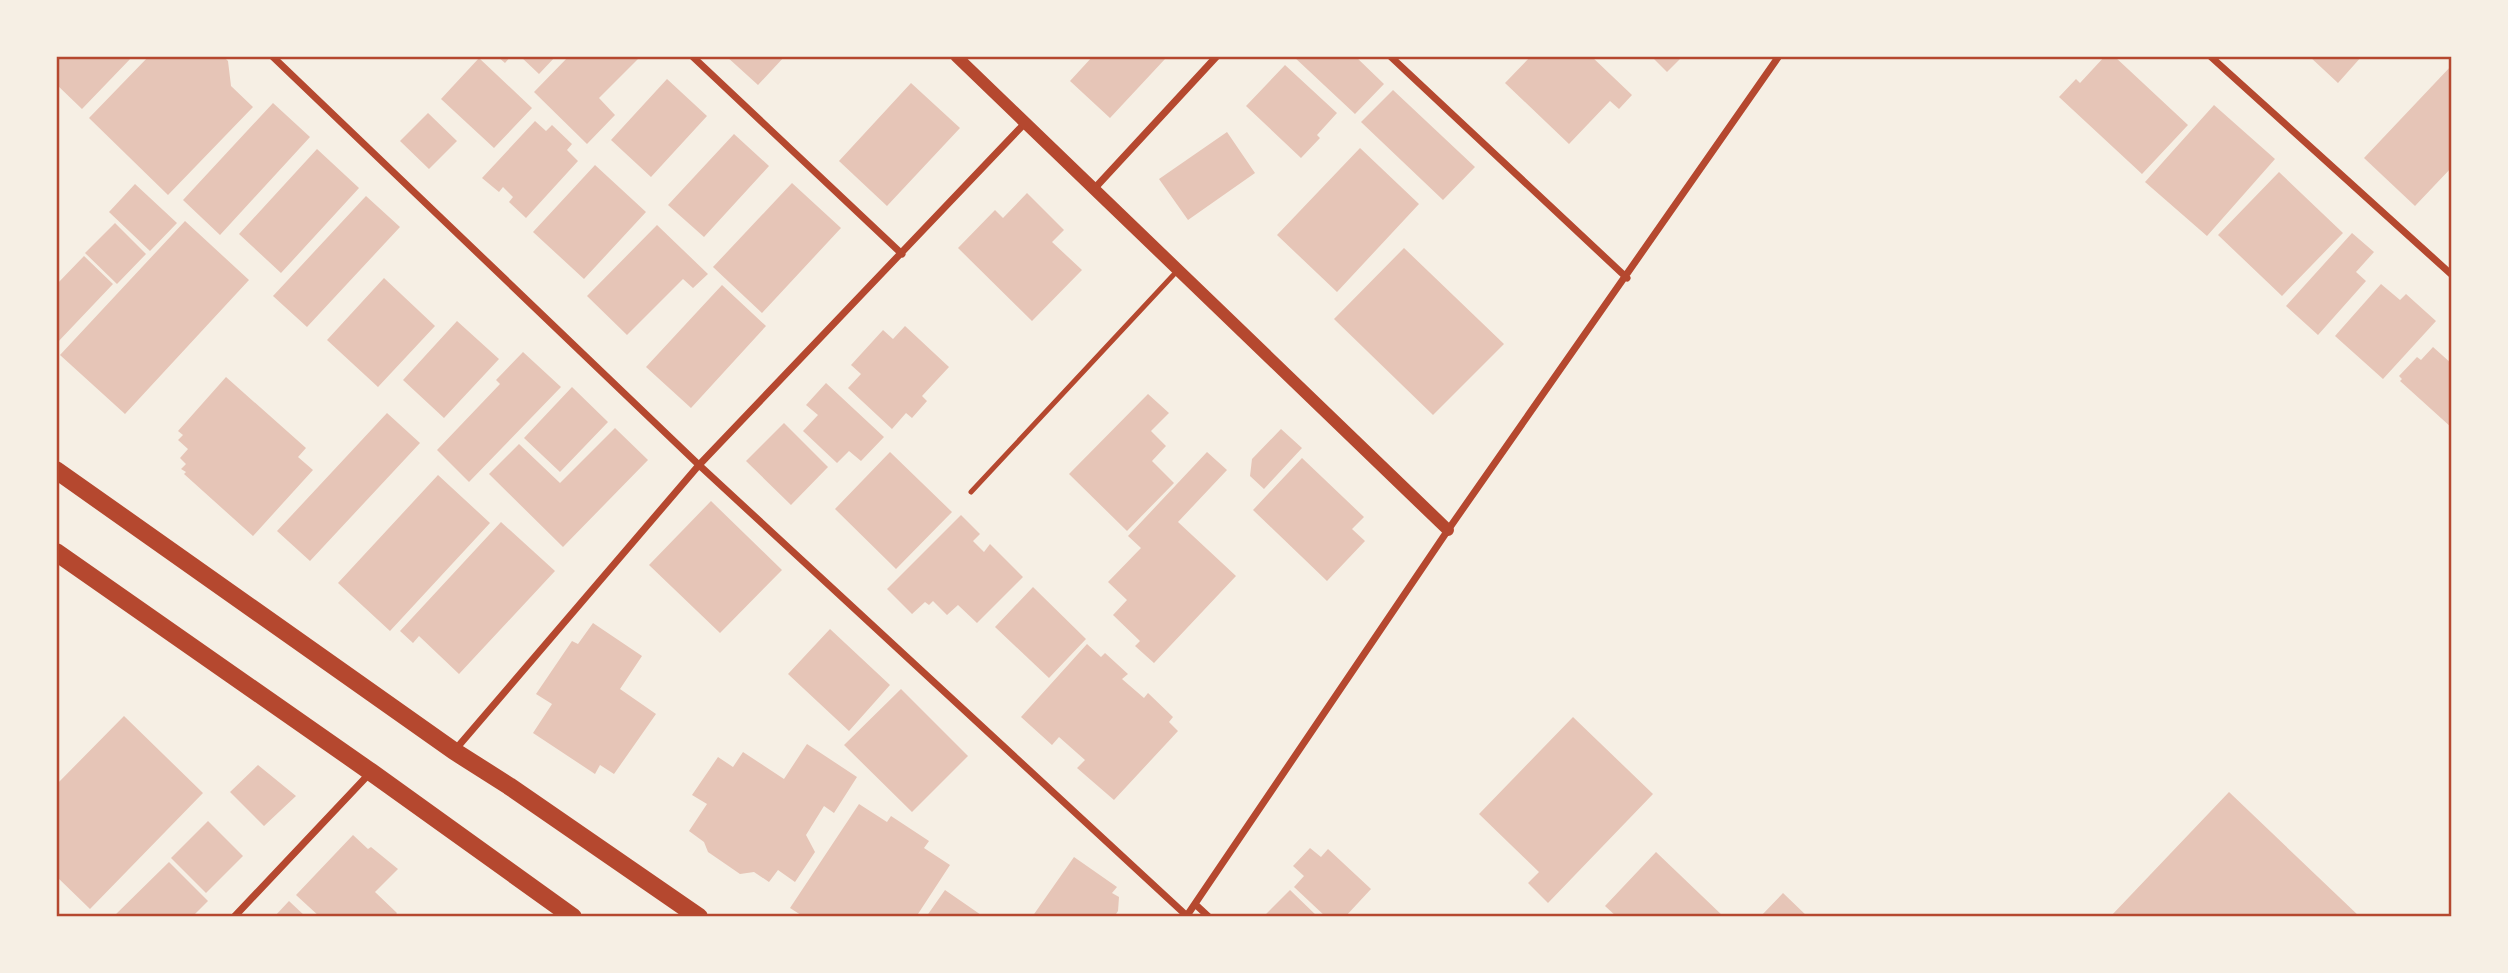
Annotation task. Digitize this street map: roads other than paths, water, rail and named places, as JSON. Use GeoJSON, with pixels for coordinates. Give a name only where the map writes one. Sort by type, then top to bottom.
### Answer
{"type":"FeatureCollection","features":[{"type":"Feature","properties":{"kind":"main road"},"geometry":{"type":"LineString","coordinates":[[56,470],[454,751],[699,917]]}},
{"type":"Feature","properties":{"kind":"main road"},"geometry":{"type":"LineString","coordinates":[[56,552],[573,917]]}},
{"type":"Feature","properties":{"kind":"street"},"geometry":{"type":"LineString","coordinates":[[272,56],[699,465],[1186,916],[1448,530],[1627,278],[1779,56]]}},
{"type":"Feature","properties":{"kind":"street"},"geometry":{"type":"LineString","coordinates":[[692,56],[902,254]]}},
{"type":"Feature","properties":{"kind":"street"},"geometry":{"type":"LineString","coordinates":[[956,56],[1448,530]]}},
{"type":"Feature","properties":{"kind":"street"},"geometry":{"type":"LineString","coordinates":[[1094,189],[1217,56]]}},
{"type":"Feature","properties":{"kind":"street"},"geometry":{"type":"LineString","coordinates":[[1390,56],[1627,278]]}},
{"type":"Feature","properties":{"kind":"street"},"geometry":{"type":"LineString","coordinates":[[2210,56],[2452,275]]}},
{"type":"Feature","properties":{"kind":"street"},"geometry":{"type":"LineString","coordinates":[[454,751],[699,465],[1026,122]]}},
{"type":"Feature","properties":{"kind":"street"},"geometry":{"type":"LineString","coordinates":[[234,917],[371,772]]}},
{"type":"Feature","properties":{"kind":"street"},"geometry":{"type":"LineString","coordinates":[[1195,904],[1209,917]]}},
{"type":"Feature","properties":{"kind":"lane"},"geometry":{"type":"LineString","coordinates":[[971,492],[1178,270]]}}]}
